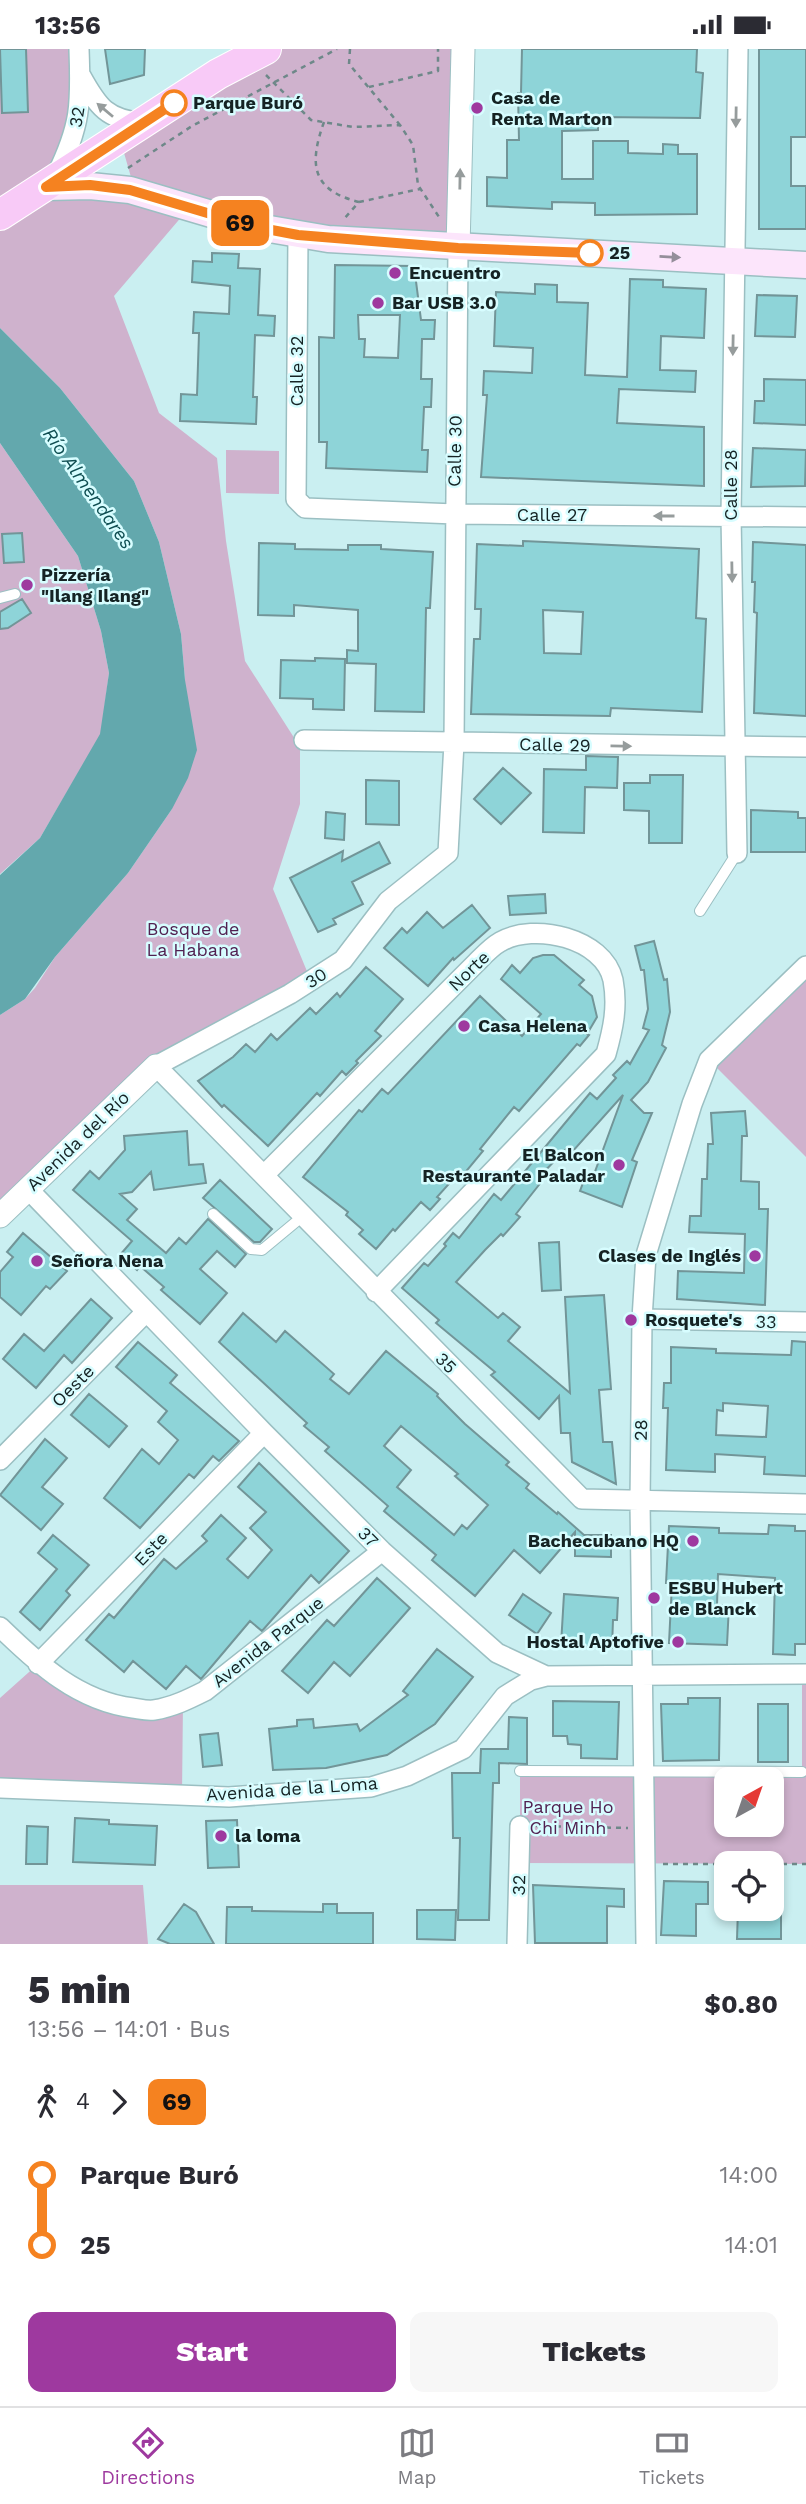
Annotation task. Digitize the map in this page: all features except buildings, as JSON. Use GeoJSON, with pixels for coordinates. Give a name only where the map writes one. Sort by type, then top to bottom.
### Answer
{"type":"FeatureCollection","features":[{"type":"Feature","properties":{"kind":"main road"},"geometry":{"type":"LineString","coordinates":[[1,214],[218,74],[266,49]]}},
{"type":"Feature","properties":{"kind":"main road"},"geometry":{"type":"LineString","coordinates":[[50,184],[130,190],[251,226],[328,239],[806,265]]}},
{"type":"Feature","properties":{"kind":"street","name":"32"},"geometry":{"type":"LineString","coordinates":[[50,184],[76,132],[79,116],[79,49]]}},
{"type":"Feature","properties":{"kind":"street","name":"Calle 30"},"geometry":{"type":"LineString","coordinates":[[448,853],[454,743],[458,248],[463,49]]}},
{"type":"Feature","properties":{"kind":"street","name":"Calle 28"},"geometry":{"type":"LineString","coordinates":[[737,853],[730,516],[738,49]]}},
{"type":"Feature","properties":{"kind":"street"},"geometry":{"type":"LineString","coordinates":[[80,75],[96,103],[113,117],[144,123]]}},
{"type":"Feature","properties":{"kind":"street","name":"Calle 32"},"geometry":{"type":"LineString","coordinates":[[298,235],[296,499],[299,505]]}},
{"type":"Feature","properties":{"kind":"street","name":"Calle 27"},"geometry":{"type":"LineString","coordinates":[[299,505],[305,508],[455,514],[806,517]]}},
{"type":"Feature","properties":{"kind":"street","name":"Calle 29"},"geometry":{"type":"LineString","coordinates":[[304,740],[806,747]]}},
{"type":"Feature","properties":{"kind":"street","name":"30"},"geometry":{"type":"LineString","coordinates":[[156,1066],[290,995],[343,960],[387,901],[448,853]]}},
{"type":"Feature","properties":{"kind":"street","name":"Norte"},"geometry":{"type":"LineString","coordinates":[[264,1175],[501,941],[536,933],[569,936],[597,954],[612,977],[616,1016],[606,1054],[376,1292]]}},
{"type":"Feature","properties":{"kind":"street","name":"28"},"geometry":{"type":"LineString","coordinates":[[646,1944],[640,1502],[642,1319],[646,1255],[692,1104],[709,1061],[806,966]]}},
{"type":"Feature","properties":{"kind":"street","name":"35"},"geometry":{"type":"LineString","coordinates":[[156,1066],[582,1499],[806,1504]]}},
{"type":"Feature","properties":{"kind":"street","name":"Avenida del Río"},"geometry":{"type":"LineString","coordinates":[[0,1216],[156,1066]]}},
{"type":"Feature","properties":{"kind":"street","name":"37"},"geometry":{"type":"LineString","coordinates":[[28,1189],[264,1433],[383,1551],[497,1653],[546,1675],[806,1674]]}},
{"type":"Feature","properties":{"kind":"street","name":"Oeste"},"geometry":{"type":"LineString","coordinates":[[0,1460],[146,1312]]}},
{"type":"Feature","properties":{"kind":"street","name":"33"},"geometry":{"type":"LineString","coordinates":[[642,1319],[806,1322]]}},
{"type":"Feature","properties":{"kind":"street","name":"Este"},"geometry":{"type":"LineString","coordinates":[[38,1664],[264,1433]]}},
{"type":"Feature","properties":{"kind":"street","name":"Avenida Parque"},"geometry":{"type":"LineString","coordinates":[[0,1627],[38,1664],[81,1692],[117,1706],[152,1710],[183,1702],[235,1670],[383,1551]]}},
{"type":"Feature","properties":{"kind":"street","name":"Avenida de la Loma"},"geometry":{"type":"LineString","coordinates":[[0,1788],[229,1797],[371,1787],[407,1776],[463,1749],[505,1696],[546,1675]]}},
{"type":"Feature","properties":{"kind":"street","name":"32"},"geometry":{"type":"LineString","coordinates":[[517,1944],[520,1826]]}},
{"type":"Feature","properties":{"kind":"lane"},"geometry":{"type":"LineString","coordinates":[[0,598],[15,594]]}},
{"type":"Feature","properties":{"kind":"lane","name":"Calle 28"},"geometry":{"type":"LineString","coordinates":[[700,911],[737,853]]}},
{"type":"Feature","properties":{"kind":"lane"},"geometry":{"type":"LineString","coordinates":[[213,1214],[251,1249],[257,1251],[262,1250],[303,1216]]}},
{"type":"Feature","properties":{"kind":"lane"},"geometry":{"type":"LineString","coordinates":[[520,1771],[802,1772]]}},
{"type":"Feature","properties":{"kind":"path"},"geometry":{"type":"LineString","coordinates":[[90,185],[129,167],[192,126],[337,49]]}},
{"type":"Feature","properties":{"kind":"path"},"geometry":{"type":"LineString","coordinates":[[350,49],[349,64],[400,125],[413,145],[420,189],[439,218]]}},
{"type":"Feature","properties":{"kind":"path"},"geometry":{"type":"LineString","coordinates":[[369,87],[438,71],[438,49]]}},
{"type":"Feature","properties":{"kind":"path"},"geometry":{"type":"LineString","coordinates":[[272,82],[311,121],[353,127],[400,125]]}},
{"type":"Feature","properties":{"kind":"path"},"geometry":{"type":"LineString","coordinates":[[324,122],[316,143],[314,169],[325,186],[340,197],[359,202],[420,189]]}},
{"type":"Feature","properties":{"kind":"path"},"geometry":{"type":"LineString","coordinates":[[328,239],[359,202]]}},
{"type":"Feature","properties":{"kind":"path"},"geometry":{"type":"LineString","coordinates":[[520,1826],[645,1828]]}},
{"type":"Feature","properties":{"kind":"path"},"geometry":{"type":"LineString","coordinates":[[645,1864],[714,1864]]}},
{"type":"Feature","properties":{"kind":"path"},"geometry":{"type":"LineString","coordinates":[[784,1864],[806,1864]]}},
{"type":"Feature","properties":{"kind":"green space","name":"Bosque de La Habana"},"geometry":{"type":"Polygon","coordinates":[[[0,49],[78,49],[80,102],[54,180],[135,191],[120,139],[266,49],[463,49],[458,248],[189,208],[114,296],[159,413],[217,458],[226,541],[245,661],[300,747],[300,804],[273,889],[311,981],[156,1066],[0,1216],[0,1015],[25,999],[35,988],[55,957],[128,873],[172,809],[185,680],[181,634],[159,542],[134,481],[60,388],[0,328],[0,49]]]}},
{"type":"Feature","properties":{"kind":"green space"},"geometry":{"type":"Polygon","coordinates":[[[0,443],[78,556],[101,631],[109,673],[101,734],[40,838],[0,874],[0,443]]]}},
{"type":"Feature","properties":{"kind":"green space"},"geometry":{"type":"Polygon","coordinates":[[[226,450],[279,451],[279,494],[226,493],[226,450]]]}},
{"type":"Feature","properties":{"kind":"green space"},"geometry":{"type":"Polygon","coordinates":[[[806,967],[806,1157],[709,1060],[806,967]]]}},
{"type":"Feature","properties":{"kind":"green space"},"geometry":{"type":"Polygon","coordinates":[[[38,1664],[117,1706],[183,1702],[182,1795],[0,1786],[0,1698],[38,1664]]]}},
{"type":"Feature","properties":{"kind":"green space","name":"Parque Ho Chi Minh"},"geometry":{"type":"Polygon","coordinates":[[[802,1674],[806,1674],[806,1864],[784,1864],[784,1851],[714,1851],[714,1864],[520,1863],[520,1771],[714,1771],[714,1837],[784,1837],[784,1771],[802,1771],[802,1674]]]}},
{"type":"Feature","properties":{"kind":"green space"},"geometry":{"type":"Polygon","coordinates":[[[0,1885],[143,1885],[148,1944],[0,1944],[0,1885]]]}},
{"type":"Feature","properties":{"kind":"water","name":"Río Almendares"},"geometry":{"type":"Polygon","coordinates":[[[0,328],[60,388],[134,481],[159,542],[181,634],[185,680],[197,750],[188,778],[172,809],[128,873],[55,957],[25,999],[0,1015],[0,875],[40,838],[100,734],[109,673],[101,631],[78,556],[0,443],[0,328]]]}},
{"type":"Feature","properties":{"kind":"bus line","name":"69"},"geometry":{"type":"LineString","coordinates":[[174,103],[46,187],[90,185],[130,190],[251,226],[328,239],[590,253]]}},
{"type":"Feature","properties":{"kind":"place","name":"Parque Buró"},"geometry":{"type":"Point","coordinates":[174,103]}},
{"type":"Feature","properties":{"kind":"place","name":"Casa de Renta Marton"},"geometry":{"type":"Point","coordinates":[477,108]}},
{"type":"Feature","properties":{"kind":"place","name":"25"},"geometry":{"type":"Point","coordinates":[590,253]}},
{"type":"Feature","properties":{"kind":"place","name":"Encuentro"},"geometry":{"type":"Point","coordinates":[395,273]}},
{"type":"Feature","properties":{"kind":"place","name":"Bar USB 3.0"},"geometry":{"type":"Point","coordinates":[378,303]}},
{"type":"Feature","properties":{"kind":"place","name":"Pizzería \"Ilang Ilang\""},"geometry":{"type":"Point","coordinates":[27,585]}},
{"type":"Feature","properties":{"kind":"place","name":"Casa Helena"},"geometry":{"type":"Point","coordinates":[464,1026]}},
{"type":"Feature","properties":{"kind":"place","name":"El Balcon Restaurante Paladar"},"geometry":{"type":"Point","coordinates":[619,1165]}},
{"type":"Feature","properties":{"kind":"place","name":"Clases de Inglés"},"geometry":{"type":"Point","coordinates":[755,1256]}},
{"type":"Feature","properties":{"kind":"place","name":"Señora Nena"},"geometry":{"type":"Point","coordinates":[37,1261]}},
{"type":"Feature","properties":{"kind":"place","name":"Rosquete's"},"geometry":{"type":"Point","coordinates":[631,1320]}},
{"type":"Feature","properties":{"kind":"place","name":"Bachecubano HQ"},"geometry":{"type":"Point","coordinates":[693,1541]}},
{"type":"Feature","properties":{"kind":"place","name":"ESBU Hubert de Blanck"},"geometry":{"type":"Point","coordinates":[654,1598]}},
{"type":"Feature","properties":{"kind":"place","name":"Hostal Aptofive"},"geometry":{"type":"Point","coordinates":[678,1642]}},
{"type":"Feature","properties":{"kind":"place","name":"la loma"},"geometry":{"type":"Point","coordinates":[221,1836]}}]}
